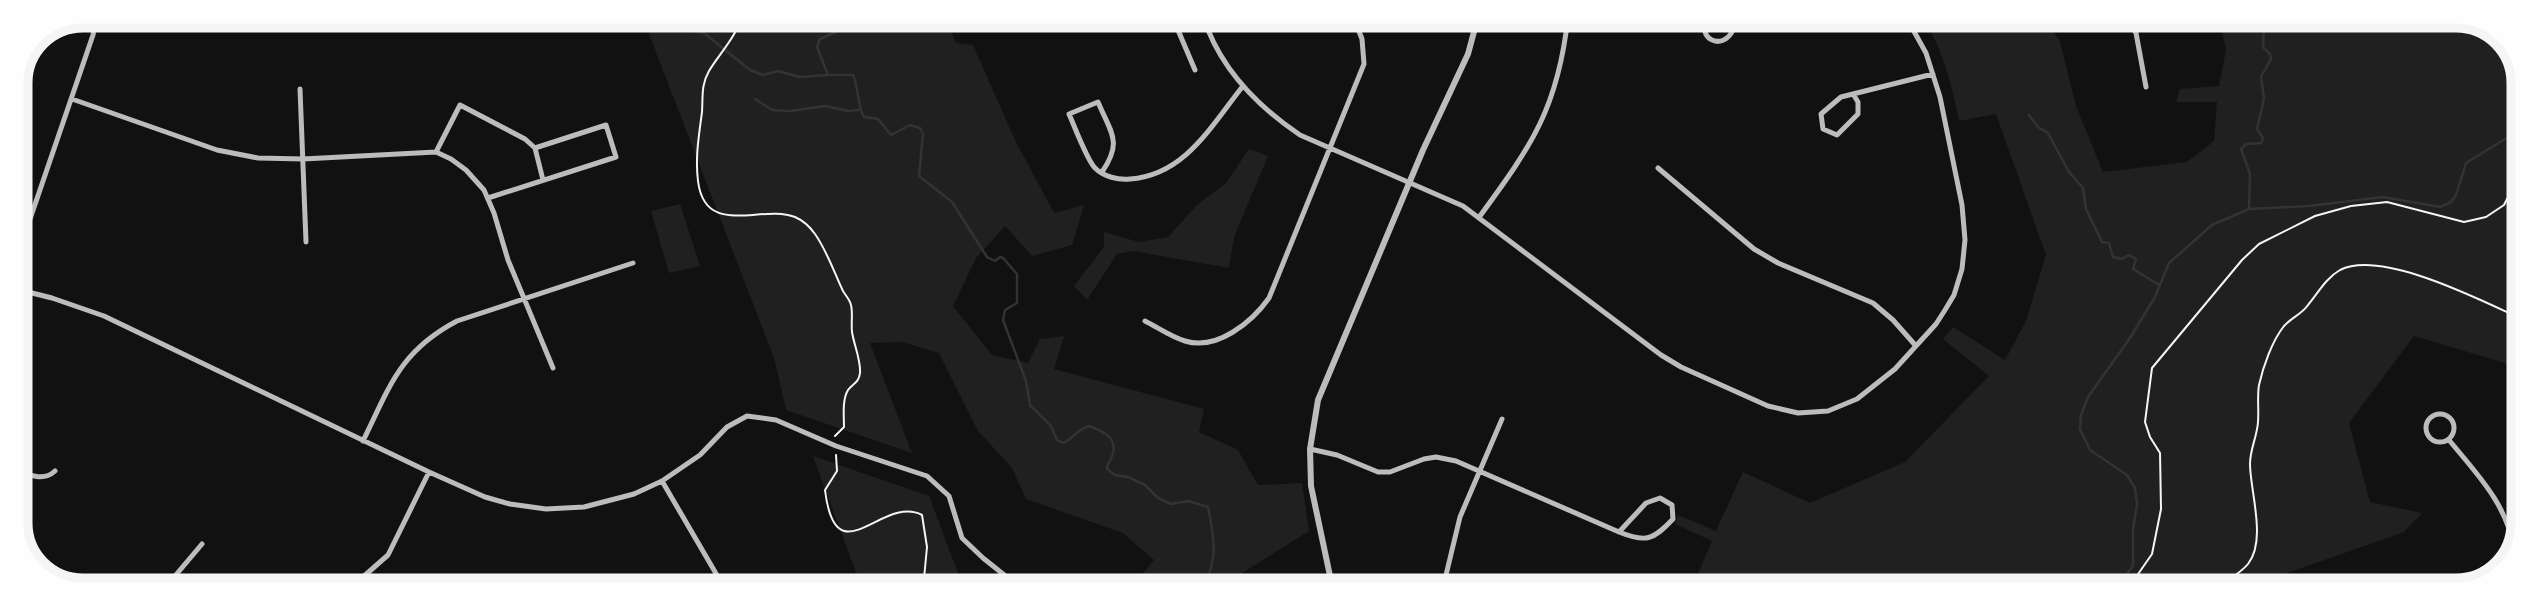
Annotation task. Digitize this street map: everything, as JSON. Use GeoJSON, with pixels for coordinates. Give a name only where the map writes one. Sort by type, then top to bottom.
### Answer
{"type":"FeatureCollection","features":[{"type":"Feature","properties":{"kind":"street"},"geometry":{"type":"LineString","coordinates":[[28,226],[94,28]]}},
{"type":"Feature","properties":{"kind":"street"},"geometry":{"type":"LineString","coordinates":[[1177,28],[1195,70]]}},
{"type":"Feature","properties":{"kind":"street"},"geometry":{"type":"LineString","coordinates":[[1208,28],[1222,58],[1242,86],[1300,135],[1463,206],[1480,216],[1661,355],[1704,379],[1768,406],[1798,413],[1828,411],[1873,388],[1936,324],[1954,295],[1962,269],[1965,253],[1962,205],[1933,74],[1913,28]]}},
{"type":"Feature","properties":{"kind":"street"},"geometry":{"type":"LineString","coordinates":[[1145,321],[1186,342],[1202,342],[1242,328],[1269,298],[1364,64],[1362,39],[1358,28]]}},
{"type":"Feature","properties":{"kind":"street"},"geometry":{"type":"LineString","coordinates":[[1330,578],[1311,486],[1314,416],[1324,382],[1468,54],[1475,28]]}},
{"type":"Feature","properties":{"kind":"street"},"geometry":{"type":"LineString","coordinates":[[1480,216],[1532,142],[1549,108],[1565,50],[1567,28]]}},
{"type":"Feature","properties":{"kind":"street"},"geometry":{"type":"LineString","coordinates":[[1704,28],[1710,39],[1719,42],[1728,38],[1732,28]]}},
{"type":"Feature","properties":{"kind":"street"},"geometry":{"type":"LineString","coordinates":[[2133,28],[2146,87]]}},
{"type":"Feature","properties":{"kind":"street"},"geometry":{"type":"LineString","coordinates":[[1853,94],[1858,102],[1858,114],[1837,135],[1823,129],[1821,114],[1841,97],[1853,94],[1933,74]]}},
{"type":"Feature","properties":{"kind":"street"},"geometry":{"type":"LineString","coordinates":[[1102,172],[1111,158],[1114,141],[1098,102],[1069,114],[1093,167],[1102,172],[1119,180],[1142,178],[1162,173],[1192,152],[1242,86]]}},
{"type":"Feature","properties":{"kind":"street"},"geometry":{"type":"LineString","coordinates":[[300,89],[306,242]]}},
{"type":"Feature","properties":{"kind":"street"},"geometry":{"type":"LineString","coordinates":[[72,99],[217,150],[257,158],[303,159],[436,152],[451,159],[466,170],[488,198],[508,260],[553,368]]}},
{"type":"Feature","properties":{"kind":"street"},"geometry":{"type":"LineString","coordinates":[[436,152],[460,105],[526,139],[535,148],[542,180]]}},
{"type":"Feature","properties":{"kind":"street"},"geometry":{"type":"LineString","coordinates":[[488,198],[616,157],[606,125],[535,148]]}},
{"type":"Feature","properties":{"kind":"street"},"geometry":{"type":"LineString","coordinates":[[1658,168],[1754,249],[1778,263],[1873,303],[1893,320],[1916,346]]}},
{"type":"Feature","properties":{"kind":"street"},"geometry":{"type":"LineString","coordinates":[[363,441],[394,376],[418,347],[434,333],[457,321],[633,263]]}},
{"type":"Feature","properties":{"kind":"street"},"geometry":{"type":"LineString","coordinates":[[28,292],[104,316],[429,472],[485,497],[510,504],[546,509],[584,507],[610,502],[662,481],[700,455],[727,427],[747,416],[776,420],[836,446],[927,476],[949,496],[962,538],[1008,578]]}},
{"type":"Feature","properties":{"kind":"street"},"geometry":{"type":"LineString","coordinates":[[2440,415],[2451,421],[2454,430],[2449,440],[2439,442],[2428,436],[2426,428],[2431,417],[2440,415]]}},
{"type":"Feature","properties":{"kind":"street"},"geometry":{"type":"LineString","coordinates":[[1448,578],[1446,575],[1460,517],[1502,419]]}},
{"type":"Feature","properties":{"kind":"street"},"geometry":{"type":"LineString","coordinates":[[2449,440],[2502,509],[2510,531]]}},
{"type":"Feature","properties":{"kind":"street"},"geometry":{"type":"LineString","coordinates":[[1311,449],[1337,455],[1378,472],[1390,472],[1436,457],[1455,461],[1480,470],[1619,532],[1638,540],[1657,536],[1672,519],[1672,505],[1660,498],[1647,503],[1619,532]]}},
{"type":"Feature","properties":{"kind":"street"},"geometry":{"type":"LineString","coordinates":[[28,474],[40,477],[49,476],[55,471]]}},
{"type":"Feature","properties":{"kind":"street"},"geometry":{"type":"LineString","coordinates":[[363,577],[388,555],[429,472]]}},
{"type":"Feature","properties":{"kind":"street"},"geometry":{"type":"LineString","coordinates":[[662,481],[719,578]]}},
{"type":"Feature","properties":{"kind":"street"},"geometry":{"type":"LineString","coordinates":[[173,578],[202,544]]}},
{"type":"Feature","properties":{"kind":"path"},"geometry":{"type":"LineString","coordinates":[[737,28],[702,85],[702,110],[696,148],[698,183],[702,197],[710,208],[719,213],[740,217],[786,214],[797,218],[815,233],[851,304],[852,330],[860,374],[856,384],[847,391],[844,427],[835,435],[837,471],[825,489],[830,517],[836,526],[844,531],[862,529],[909,510],[922,515],[927,547],[924,578]]}},
{"type":"Feature","properties":{"kind":"path"},"geometry":{"type":"LineString","coordinates":[[2135,578],[2152,554],[2161,509],[2160,453],[2145,422],[2152,368],[2242,260],[2259,244],[2315,216],[2351,206],[2387,202],[2464,222],[2486,218],[2504,205],[2511,191]]}},
{"type":"Feature","properties":{"kind":"path"},"geometry":{"type":"LineString","coordinates":[[2230,578],[2248,564],[2255,546],[2256,498],[2250,466],[2258,421],[2259,386],[2267,361],[2284,326],[2307,308],[2317,292],[2339,271],[2370,265],[2430,279],[2511,314]]}},
{"type":"Feature","properties":{"kind":"shaded area"},"geometry":{"type":"Polygon","coordinates":[[[647,28],[950,28],[956,43],[973,45],[1015,140],[1054,213],[1084,205],[1072,245],[1032,256],[1005,226],[976,258],[953,306],[992,355],[1028,363],[1040,339],[1064,336],[1054,369],[1204,409],[1199,432],[1238,450],[1258,485],[1302,483],[1309,531],[1242,573],[1244,578],[1139,578],[1154,560],[1123,533],[1026,499],[1012,468],[978,431],[939,353],[903,342],[870,343],[912,453],[786,410],[774,358],[647,28]]]}},
{"type":"Feature","properties":{"kind":"shaded area"},"geometry":{"type":"Polygon","coordinates":[[[1929,28],[2050,28],[2060,41],[2076,106],[2103,172],[2187,162],[2214,141],[2217,102],[2176,102],[2180,89],[2219,86],[2226,50],[2221,28],[2456,28],[2484,35],[2502,52],[2511,79],[2511,371],[2505,363],[2414,336],[2349,423],[2370,502],[2422,513],[2404,532],[2282,575],[2280,578],[1696,578],[1712,541],[1675,524],[1678,515],[1716,531],[1743,472],[1810,503],[1905,462],[1989,376],[1943,339],[1953,327],[2005,360],[2026,321],[2046,255],[1996,114],[1959,121],[1946,67],[1929,28]]]}},
{"type":"Feature","properties":{"kind":"shaded area"},"geometry":{"type":"Polygon","coordinates":[[[1249,149],[1268,156],[1234,237],[1229,268],[1133,251],[1117,254],[1087,300],[1074,286],[1104,247],[1104,232],[1139,242],[1168,237],[1197,205],[1226,183],[1249,149]]]}},
{"type":"Feature","properties":{"kind":"shaded area"},"geometry":{"type":"Polygon","coordinates":[[[680,204],[700,266],[669,273],[651,211],[680,204]]]}},
{"type":"Feature","properties":{"kind":"shaded area"},"geometry":{"type":"Polygon","coordinates":[[[813,456],[929,496],[960,578],[858,578],[813,456]]]}},
{"type":"Feature","properties":{"kind":"waterway"},"geometry":{"type":"LineString","coordinates":[[679,28],[704,33],[750,70],[763,75],[778,71],[800,77],[828,75]]}},
{"type":"Feature","properties":{"kind":"waterway"},"geometry":{"type":"LineString","coordinates":[[837,28],[836,32],[820,39],[817,47],[828,75],[853,75],[864,117],[878,119],[891,135],[910,125],[920,128],[923,134],[919,176],[952,202],[987,257],[995,261],[1003,258],[1017,274],[1017,303],[1005,310],[1003,320],[1026,381],[1030,405],[1051,426],[1057,440],[1063,443],[1089,426],[1109,437],[1114,446],[1107,469],[1115,475],[1128,477],[1145,485],[1158,498],[1171,504],[1188,501],[1208,507],[1214,549],[1207,578]]}},
{"type":"Feature","properties":{"kind":"waterway"},"geometry":{"type":"LineString","coordinates":[[2249,208],[2250,174],[2241,149],[2246,144],[2261,143],[2263,138],[2257,129],[2264,99],[2261,77],[2271,59],[2263,47],[2264,28]]}},
{"type":"Feature","properties":{"kind":"waterway"},"geometry":{"type":"LineString","coordinates":[[755,99],[772,110],[790,111],[825,106],[848,111],[859,110]]}},
{"type":"Feature","properties":{"kind":"waterway"},"geometry":{"type":"LineString","coordinates":[[2029,115],[2038,127],[2048,133],[2069,172],[2083,188],[2086,209],[2102,242],[2109,243],[2113,257],[2122,259],[2129,255],[2136,259],[2133,269],[2159,285]]}},
{"type":"Feature","properties":{"kind":"waterway"},"geometry":{"type":"LineString","coordinates":[[2124,578],[2133,566],[2133,529],[2137,504],[2135,488],[2127,475],[2090,450],[2080,429],[2081,415],[2088,397],[2155,297],[2169,263],[2212,225],[2249,209],[2309,206],[2383,197],[2440,207],[2451,202],[2456,195],[2466,163],[2511,135]]}},
{"type":"Feature","properties":{"kind":"waterway"},"geometry":{"type":"LineString","coordinates":[[2508,274],[2511,277]]}}]}
